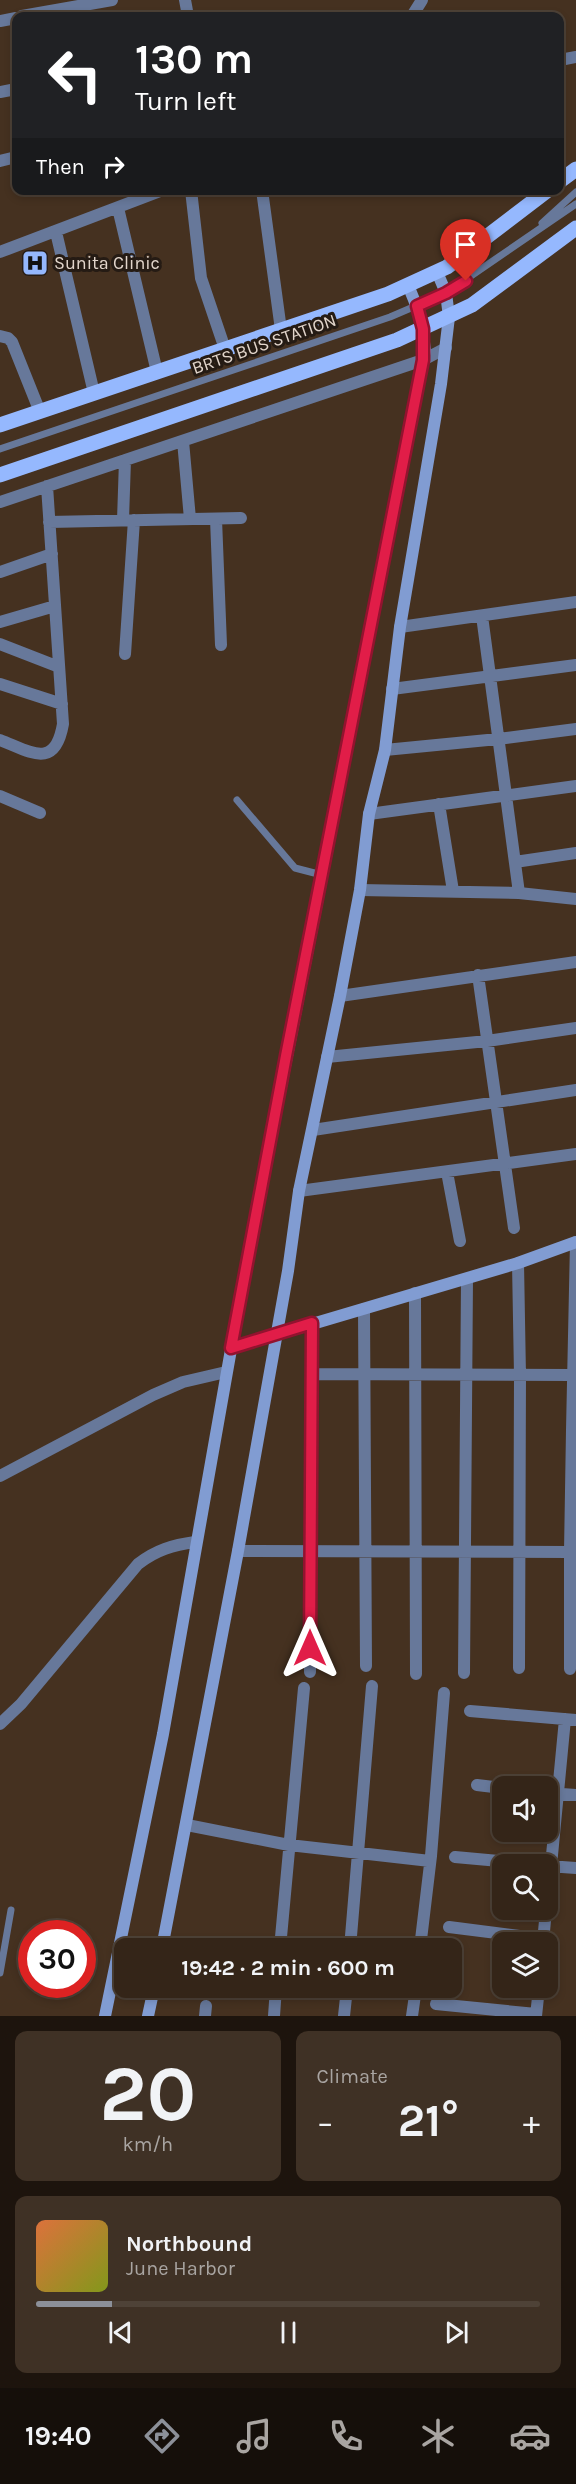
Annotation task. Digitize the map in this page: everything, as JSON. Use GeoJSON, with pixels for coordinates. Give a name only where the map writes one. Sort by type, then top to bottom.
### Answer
{"type":"FeatureCollection","features":[{"type":"Feature","properties":{"kind":"main road"},"geometry":{"type":"LineString","coordinates":[[564,179],[576,169]]}},
{"type":"Feature","properties":{"kind":"main road"},"geometry":{"type":"LineString","coordinates":[[0,425],[408,285],[447,267],[541,195]]}},
{"type":"Feature","properties":{"kind":"main road"},"geometry":{"type":"LineString","coordinates":[[0,475],[397,340],[423,329],[472,305],[576,228]]}},
{"type":"Feature","properties":{"kind":"street"},"geometry":{"type":"LineString","coordinates":[[44,12],[112,0]]}},
{"type":"Feature","properties":{"kind":"street"},"geometry":{"type":"LineString","coordinates":[[0,252],[150,195]]}},
{"type":"Feature","properties":{"kind":"street"},"geometry":{"type":"LineString","coordinates":[[192,195],[201,278],[225,349]]}},
{"type":"Feature","properties":{"kind":"street"},"geometry":{"type":"LineString","coordinates":[[263,195],[281,330]]}},
{"type":"Feature","properties":{"kind":"street"},"geometry":{"type":"LineString","coordinates":[[118,207],[157,372]]}},
{"type":"Feature","properties":{"kind":"street"},"geometry":{"type":"LineString","coordinates":[[56,232],[94,393]]}},
{"type":"Feature","properties":{"kind":"street"},"geometry":{"type":"LineString","coordinates":[[164,1938],[280,1319],[299,1191],[360,890],[369,814],[385,750],[400,627],[446,348],[449,317],[446,293],[437,272]]}},
{"type":"Feature","properties":{"kind":"street"},"geometry":{"type":"LineString","coordinates":[[105,2016],[163,1734],[195,1542],[244,1276],[423,360],[423,329],[408,285]]}},
{"type":"Feature","properties":{"kind":"street"},"geometry":{"type":"LineString","coordinates":[[0,336],[12,342],[40,412]]}},
{"type":"Feature","properties":{"kind":"street"},"geometry":{"type":"LineString","coordinates":[[0,502],[423,360],[446,348]]}},
{"type":"Feature","properties":{"kind":"street"},"geometry":{"type":"LineString","coordinates":[[183,441],[190,519]]}},
{"type":"Feature","properties":{"kind":"street"},"geometry":{"type":"LineString","coordinates":[[125,460],[128,520],[125,654]]}},
{"type":"Feature","properties":{"kind":"street"},"geometry":{"type":"LineString","coordinates":[[0,740],[37,754],[48,754],[56,748],[61,738],[62,705],[47,486]]}},
{"type":"Feature","properties":{"kind":"street"},"geometry":{"type":"LineString","coordinates":[[49,522],[241,518]]}},
{"type":"Feature","properties":{"kind":"street"},"geometry":{"type":"LineString","coordinates":[[216,519],[221,645]]}},
{"type":"Feature","properties":{"kind":"street"},"geometry":{"type":"LineString","coordinates":[[0,572],[52,554]]}},
{"type":"Feature","properties":{"kind":"street"},"geometry":{"type":"LineString","coordinates":[[400,627],[576,602]]}},
{"type":"Feature","properties":{"kind":"street"},"geometry":{"type":"LineString","coordinates":[[0,622],[55,606]]}},
{"type":"Feature","properties":{"kind":"street"},"geometry":{"type":"LineString","coordinates":[[482,616],[519,893]]}},
{"type":"Feature","properties":{"kind":"street"},"geometry":{"type":"LineString","coordinates":[[0,644],[59,668]]}},
{"type":"Feature","properties":{"kind":"street"},"geometry":{"type":"LineString","coordinates":[[392,689],[576,665]]}},
{"type":"Feature","properties":{"kind":"street"},"geometry":{"type":"LineString","coordinates":[[0,684],[62,705]]}},
{"type":"Feature","properties":{"kind":"street"},"geometry":{"type":"LineString","coordinates":[[385,750],[576,729]]}},
{"type":"Feature","properties":{"kind":"street"},"geometry":{"type":"LineString","coordinates":[[369,814],[576,786]]}},
{"type":"Feature","properties":{"kind":"street"},"geometry":{"type":"LineString","coordinates":[[0,796],[40,813]]}},
{"type":"Feature","properties":{"kind":"street"},"geometry":{"type":"LineString","coordinates":[[439,804],[453,891]]}},
{"type":"Feature","properties":{"kind":"street"},"geometry":{"type":"LineString","coordinates":[[515,862],[576,853]]}},
{"type":"Feature","properties":{"kind":"street"},"geometry":{"type":"LineString","coordinates":[[360,890],[519,893],[576,899]]}},
{"type":"Feature","properties":{"kind":"street"},"geometry":{"type":"LineString","coordinates":[[340,996],[576,962]]}},
{"type":"Feature","properties":{"kind":"street"},"geometry":{"type":"LineString","coordinates":[[478,975],[514,1228]]}},
{"type":"Feature","properties":{"kind":"street"},"geometry":{"type":"LineString","coordinates":[[327,1057],[488,1041],[576,1028]]}},
{"type":"Feature","properties":{"kind":"street"},"geometry":{"type":"LineString","coordinates":[[313,1130],[576,1090]]}},
{"type":"Feature","properties":{"kind":"street"},"geometry":{"type":"LineString","coordinates":[[299,1191],[576,1155]]}},
{"type":"Feature","properties":{"kind":"street"},"geometry":{"type":"LineString","coordinates":[[447,1172],[460,1241]]}},
{"type":"Feature","properties":{"kind":"street"},"geometry":{"type":"LineString","coordinates":[[231,1348],[467,1279],[576,1242],[572,1375],[574,1430],[570,1552],[570,1669]]}},
{"type":"Feature","properties":{"kind":"street"},"geometry":{"type":"LineString","coordinates":[[518,1263],[519,1668]]}},
{"type":"Feature","properties":{"kind":"street"},"geometry":{"type":"LineString","coordinates":[[464,1673],[467,1279]]}},
{"type":"Feature","properties":{"kind":"street"},"geometry":{"type":"LineString","coordinates":[[415,1293],[416,1674]]}},
{"type":"Feature","properties":{"kind":"street"},"geometry":{"type":"LineString","coordinates":[[364,1309],[366,1666]]}},
{"type":"Feature","properties":{"kind":"street"},"geometry":{"type":"LineString","coordinates":[[310,1672],[312,1323]]}},
{"type":"Feature","properties":{"kind":"street"},"geometry":{"type":"LineString","coordinates":[[0,1476],[153,1395],[183,1382],[226,1372]]}},
{"type":"Feature","properties":{"kind":"street"},"geometry":{"type":"LineString","coordinates":[[312,1374],[572,1375]]}},
{"type":"Feature","properties":{"kind":"street"},"geometry":{"type":"LineString","coordinates":[[0,1724],[21,1704],[138,1564],[148,1556],[170,1546],[195,1542]]}},
{"type":"Feature","properties":{"kind":"street"},"geometry":{"type":"LineString","coordinates":[[238,1551],[570,1552]]}},
{"type":"Feature","properties":{"kind":"street"},"geometry":{"type":"LineString","coordinates":[[351,1938],[372,1686]]}},
{"type":"Feature","properties":{"kind":"street"},"geometry":{"type":"LineString","coordinates":[[281,1938],[304,1688]]}},
{"type":"Feature","properties":{"kind":"street"},"geometry":{"type":"LineString","coordinates":[[421,1938],[444,1694]]}},
{"type":"Feature","properties":{"kind":"street"},"geometry":{"type":"LineString","coordinates":[[470,1711],[570,1719],[557,1776]]}},
{"type":"Feature","properties":{"kind":"street"},"geometry":{"type":"LineString","coordinates":[[477,1785],[492,1787]]}},
{"type":"Feature","properties":{"kind":"street"},"geometry":{"type":"LineString","coordinates":[[558,1793],[576,1795]]}},
{"type":"Feature","properties":{"kind":"street"},"geometry":{"type":"LineString","coordinates":[[186,1825],[290,1845],[430,1861]]}},
{"type":"Feature","properties":{"kind":"street"},"geometry":{"type":"LineString","coordinates":[[455,1857],[492,1860]]}},
{"type":"Feature","properties":{"kind":"street"},"geometry":{"type":"LineString","coordinates":[[558,1867],[576,1868]]}},
{"type":"Feature","properties":{"kind":"street"},"geometry":{"type":"LineString","coordinates":[[449,1928],[492,1934]]}},
{"type":"Feature","properties":{"kind":"street"},"geometry":{"type":"LineString","coordinates":[[148,2016],[152,1998]]}},
{"type":"Feature","properties":{"kind":"street"},"geometry":{"type":"LineString","coordinates":[[274,2016],[275,1998]]}},
{"type":"Feature","properties":{"kind":"street"},"geometry":{"type":"LineString","coordinates":[[344,2016],[345,1998]]}},
{"type":"Feature","properties":{"kind":"street"},"geometry":{"type":"LineString","coordinates":[[412,2016],[415,1998]]}},
{"type":"Feature","properties":{"kind":"street"},"geometry":{"type":"LineString","coordinates":[[436,2004],[536,2015],[538,1998]]}},
{"type":"Feature","properties":{"kind":"lane"},"geometry":{"type":"LineString","coordinates":[[524,239],[576,192]]}},
{"type":"Feature","properties":{"kind":"lane"},"geometry":{"type":"LineString","coordinates":[[524,239],[576,204]]}},
{"type":"Feature","properties":{"kind":"lane","name":"BRTS BUS STATION"},"geometry":{"type":"LineString","coordinates":[[0,449],[390,317],[446,293],[524,239]]}},
{"type":"Feature","properties":{"kind":"lane"},"geometry":{"type":"LineString","coordinates":[[237,800],[295,868],[322,875]]}},
{"type":"Feature","properties":{"kind":"lane"},"geometry":{"type":"LineString","coordinates":[[0,1973],[11,1910]]}},
{"type":"Feature","properties":{"kind":"place","name":"Sunita Clinic"},"geometry":{"type":"Point","coordinates":[35,263]}},
{"type":"Feature","properties":{"kind":"route"},"geometry":{"type":"LineString","coordinates":[[310,1648],[312,1323],[231,1348],[425,350],[417,306],[466,281]]}}]}
